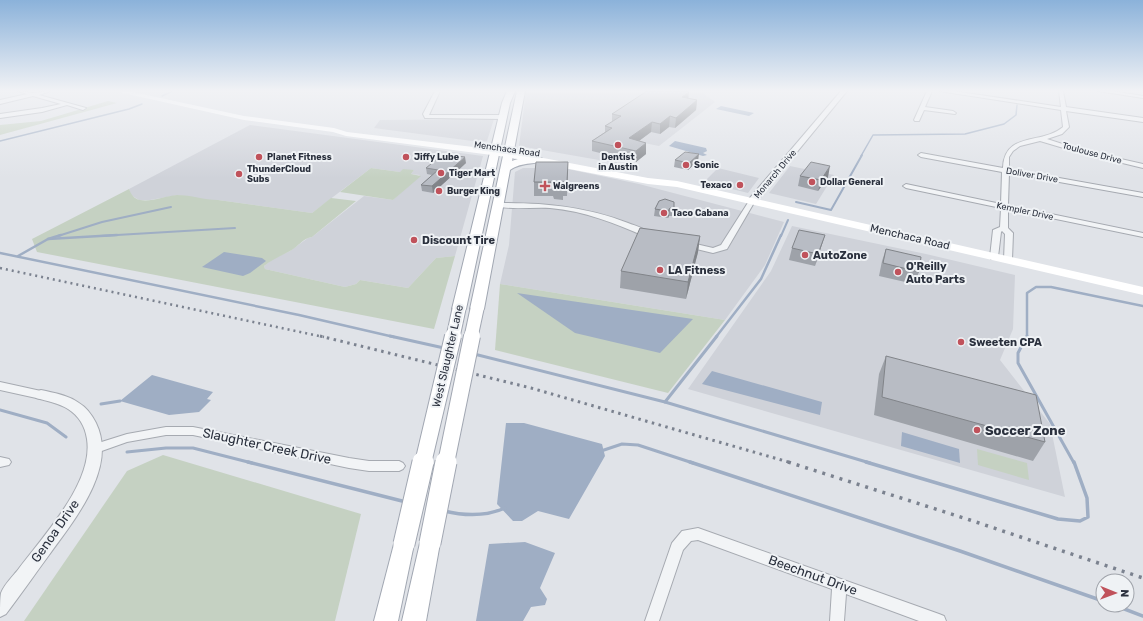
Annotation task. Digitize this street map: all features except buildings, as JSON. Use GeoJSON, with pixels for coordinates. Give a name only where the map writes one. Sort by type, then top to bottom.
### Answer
{"type":"FeatureCollection","features":[{"type":"Feature","properties":{"kind":"main road","name":"Menchaca Road"},"geometry":{"type":"LineString","coordinates":[[259,120],[334,130],[346,134],[501,151],[609,166],[658,176],[677,184]]}},
{"type":"Feature","properties":{"kind":"main road","name":"West Slaughter Lane"},"geometry":{"type":"LineString","coordinates":[[414,621],[504,170],[501,151],[503,120]]}},
{"type":"Feature","properties":{"kind":"main road","name":"West Slaughter Lane"},"geometry":{"type":"LineString","coordinates":[[386,621],[458,309],[501,151],[512,120]]}},
{"type":"Feature","properties":{"kind":"main road","name":"Menchaca Road"},"geometry":{"type":"LineString","coordinates":[[501,151],[539,160],[648,181],[677,184],[1143,292]]}},
{"type":"Feature","properties":{"kind":"main road"},"geometry":{"type":"LineString","coordinates":[[504,170],[516,161],[524,159],[539,160]]}},
{"type":"Feature","properties":{"kind":"street","name":"Monarch Drive"},"geometry":{"type":"LineString","coordinates":[[752,201],[820,120]]}},
{"type":"Feature","properties":{"kind":"street"},"geometry":{"type":"LineString","coordinates":[[1008,260],[1009,233],[1004,228],[1006,157],[1010,150],[1019,145],[1055,135],[1066,127],[1065,120]]}},
{"type":"Feature","properties":{"kind":"street","name":"Toulouse Drive"},"geometry":{"type":"LineString","coordinates":[[1041,138],[1079,151],[1143,166]]}},
{"type":"Feature","properties":{"kind":"street","name":"Doliver Drive"},"geometry":{"type":"LineString","coordinates":[[921,155],[1143,196]]}},
{"type":"Feature","properties":{"kind":"street","name":"Kempler Drive"},"geometry":{"type":"LineString","coordinates":[[906,186],[1143,235]]}},
{"type":"Feature","properties":{"kind":"street"},"geometry":{"type":"LineString","coordinates":[[678,242],[712,251],[724,247],[752,201]]}},
{"type":"Feature","properties":{"kind":"street"},"geometry":{"type":"LineString","coordinates":[[497,205],[529,205],[564,208],[620,223],[657,236]]}},
{"type":"Feature","properties":{"kind":"street"},"geometry":{"type":"LineString","coordinates":[[994,257],[997,230],[1004,228]]}},
{"type":"Feature","properties":{"kind":"street"},"geometry":{"type":"LineString","coordinates":[[0,386],[60,399],[78,408],[91,426],[96,448]]}},
{"type":"Feature","properties":{"kind":"street","name":"Slaughter Creek Drive"},"geometry":{"type":"LineString","coordinates":[[96,448],[127,438],[166,432],[194,431],[349,463],[369,466],[399,466]]}},
{"type":"Feature","properties":{"kind":"street","name":"Genoa Drive"},"geometry":{"type":"LineString","coordinates":[[0,608],[83,492],[94,463],[96,448]]}},
{"type":"Feature","properties":{"kind":"street","name":"Beechnut Drive"},"geometry":{"type":"LineString","coordinates":[[652,621],[680,541],[687,536],[698,534],[939,621]]}},
{"type":"Feature","properties":{"kind":"street"},"geometry":{"type":"LineString","coordinates":[[837,621],[840,585]]}},
{"type":"Feature","properties":{"kind":"shaded area"},"geometry":{"type":"Polygon","coordinates":[[[380,120],[494,120],[487,141],[480,142],[374,128],[380,120]]]}},
{"type":"Feature","properties":{"kind":"shaded area"},"geometry":{"type":"Polygon","coordinates":[[[522,120],[692,120],[659,146],[644,143],[616,163],[519,146],[522,120]]]}},
{"type":"Feature","properties":{"kind":"shaded area"},"geometry":{"type":"Polygon","coordinates":[[[250,125],[483,156],[455,256],[436,258],[408,288],[360,280],[356,284],[345,287],[265,269],[264,266],[273,259],[290,251],[308,238],[312,237],[364,196],[393,200],[420,175],[411,174],[414,170],[400,172],[371,168],[312,213],[178,195],[150,200],[139,200],[131,195],[129,189],[250,125]]]}},
{"type":"Feature","properties":{"kind":"shaded area"},"geometry":{"type":"Polygon","coordinates":[[[790,166],[834,175],[816,204],[769,193],[790,166]]]}},
{"type":"Feature","properties":{"kind":"shaded area"},"geometry":{"type":"Polygon","coordinates":[[[523,168],[563,168],[639,184],[784,222],[765,265],[725,320],[500,284],[509,245],[515,172],[523,168]]]}},
{"type":"Feature","properties":{"kind":"shaded area"},"geometry":{"type":"Polygon","coordinates":[[[718,168],[759,178],[748,193],[704,182],[718,168]]]}},
{"type":"Feature","properties":{"kind":"shaded area"},"geometry":{"type":"Polygon","coordinates":[[[792,226],[926,254],[1015,275],[1013,329],[1000,360],[1050,424],[1065,497],[688,389],[771,271],[792,226]]]}},
{"type":"Feature","properties":{"kind":"green space"},"geometry":{"type":"Polygon","coordinates":[[[55,120],[0,135],[0,125],[55,120]]]}},
{"type":"Feature","properties":{"kind":"green space"},"geometry":{"type":"Polygon","coordinates":[[[371,168],[400,172],[403,169],[414,170],[411,174],[421,176],[393,200],[340,192],[371,168]]]}},
{"type":"Feature","properties":{"kind":"green space"},"geometry":{"type":"Polygon","coordinates":[[[129,189],[136,199],[140,200],[182,195],[312,213],[331,198],[356,201],[312,237],[306,239],[293,249],[264,266],[265,269],[345,287],[356,284],[360,280],[408,288],[436,258],[455,256],[434,329],[37,252],[32,239],[129,189]]]}},
{"type":"Feature","properties":{"kind":"green space"},"geometry":{"type":"Polygon","coordinates":[[[500,284],[725,320],[668,393],[495,350],[500,284]]]}},
{"type":"Feature","properties":{"kind":"green space"},"geometry":{"type":"Polygon","coordinates":[[[977,449],[1027,463],[1029,480],[978,465],[977,449]]]}},
{"type":"Feature","properties":{"kind":"green space"},"geometry":{"type":"Polygon","coordinates":[[[163,455],[361,514],[335,621],[24,621],[127,471],[163,455]]]}},
{"type":"Feature","properties":{"kind":"water"},"geometry":{"type":"Polygon","coordinates":[[[675,141],[706,148],[707,151],[703,153],[707,155],[703,156],[669,146],[675,141]]]}},
{"type":"Feature","properties":{"kind":"water"},"geometry":{"type":"Polygon","coordinates":[[[224,252],[262,258],[266,261],[250,273],[243,276],[202,267],[224,252]]]}},
{"type":"Feature","properties":{"kind":"water"},"geometry":{"type":"Polygon","coordinates":[[[517,293],[693,319],[660,353],[575,333],[517,293]]]}},
{"type":"Feature","properties":{"kind":"water"},"geometry":{"type":"Polygon","coordinates":[[[712,371],[822,402],[820,415],[702,384],[712,371]]]}},
{"type":"Feature","properties":{"kind":"water"},"geometry":{"type":"Polygon","coordinates":[[[152,375],[213,392],[207,399],[211,400],[199,412],[169,415],[120,401],[152,375]]]}},
{"type":"Feature","properties":{"kind":"water"},"geometry":{"type":"Polygon","coordinates":[[[506,423],[524,423],[602,444],[605,456],[569,519],[538,511],[522,521],[513,521],[497,504],[506,423]]]}},
{"type":"Feature","properties":{"kind":"water"},"geometry":{"type":"Polygon","coordinates":[[[902,432],[959,449],[960,463],[901,446],[902,432]]]}},
{"type":"Feature","properties":{"kind":"water"},"geometry":{"type":"Polygon","coordinates":[[[525,542],[555,553],[540,588],[547,599],[545,605],[531,607],[523,621],[476,621],[489,544],[525,542]]]}},
{"type":"Feature","properties":{"kind":"waterway"},"geometry":{"type":"LineString","coordinates":[[0,141],[85,120]]}},
{"type":"Feature","properties":{"kind":"waterway"},"geometry":{"type":"LineString","coordinates":[[861,156],[873,135],[965,134],[1004,124],[1009,120]]}},
{"type":"Feature","properties":{"kind":"waterway"},"geometry":{"type":"LineString","coordinates":[[796,202],[831,210],[862,155]]}},
{"type":"Feature","properties":{"kind":"waterway"},"geometry":{"type":"LineString","coordinates":[[58,236],[102,222],[171,207]]}},
{"type":"Feature","properties":{"kind":"waterway"},"geometry":{"type":"LineString","coordinates":[[781,236],[788,220]]}},
{"type":"Feature","properties":{"kind":"waterway"},"geometry":{"type":"LineString","coordinates":[[111,235],[235,228]]}},
{"type":"Feature","properties":{"kind":"waterway"},"geometry":{"type":"LineString","coordinates":[[48,239],[61,235]]}},
{"type":"Feature","properties":{"kind":"waterway"},"geometry":{"type":"LineString","coordinates":[[48,239],[111,235]]}},
{"type":"Feature","properties":{"kind":"waterway"},"geometry":{"type":"LineString","coordinates":[[100,236],[111,235]]}},
{"type":"Feature","properties":{"kind":"waterway"},"geometry":{"type":"LineString","coordinates":[[111,235],[117,235]]}},
{"type":"Feature","properties":{"kind":"waterway"},"geometry":{"type":"LineString","coordinates":[[716,337],[761,279],[781,235]]}},
{"type":"Feature","properties":{"kind":"waterway"},"geometry":{"type":"LineString","coordinates":[[18,256],[48,239]]}},
{"type":"Feature","properties":{"kind":"waterway"},"geometry":{"type":"LineString","coordinates":[[0,253],[299,315],[394,337]]}},
{"type":"Feature","properties":{"kind":"waterway"},"geometry":{"type":"LineString","coordinates":[[1027,336],[1027,293],[1036,287],[1051,287],[1143,306]]}},
{"type":"Feature","properties":{"kind":"waterway"},"geometry":{"type":"LineString","coordinates":[[390,336],[444,348]]}},
{"type":"Feature","properties":{"kind":"waterway"},"geometry":{"type":"LineString","coordinates":[[665,402],[717,336]]}},
{"type":"Feature","properties":{"kind":"waterway"},"geometry":{"type":"LineString","coordinates":[[1027,336],[1018,353],[1018,363],[1074,463]]}},
{"type":"Feature","properties":{"kind":"waterway"},"geometry":{"type":"LineString","coordinates":[[474,354],[665,402]]}},
{"type":"Feature","properties":{"kind":"waterway"},"geometry":{"type":"LineString","coordinates":[[101,404],[120,401]]}},
{"type":"Feature","properties":{"kind":"waterway"},"geometry":{"type":"LineString","coordinates":[[665,402],[870,463]]}},
{"type":"Feature","properties":{"kind":"waterway"},"geometry":{"type":"LineString","coordinates":[[0,410],[47,423],[66,437]]}},
{"type":"Feature","properties":{"kind":"waterway"},"geometry":{"type":"LineString","coordinates":[[601,451],[622,444],[638,445],[693,463]]}},
{"type":"Feature","properties":{"kind":"waterway"},"geometry":{"type":"LineString","coordinates":[[127,452],[166,448],[193,448],[252,463]]}},
{"type":"Feature","properties":{"kind":"waterway"},"geometry":{"type":"LineString","coordinates":[[248,462],[406,502]]}},
{"type":"Feature","properties":{"kind":"waterway"},"geometry":{"type":"LineString","coordinates":[[690,462],[960,551],[1095,598]]}},
{"type":"Feature","properties":{"kind":"waterway"},"geometry":{"type":"LineString","coordinates":[[866,462],[1058,519],[1080,521],[1088,517],[1087,498],[1074,462]]}},
{"type":"Feature","properties":{"kind":"waterway"},"geometry":{"type":"LineString","coordinates":[[444,511],[475,515],[490,513],[505,508]]}},
{"type":"Feature","properties":{"kind":"waterway"},"geometry":{"type":"LineString","coordinates":[[1135,613],[1143,616]]}},
{"type":"Feature","properties":{"kind":"railway"},"geometry":{"type":"LineString","coordinates":[[0,268],[324,337]]}},
{"type":"Feature","properties":{"kind":"railway"},"geometry":{"type":"LineString","coordinates":[[320,336],[531,388],[792,463]]}},
{"type":"Feature","properties":{"kind":"railway"},"geometry":{"type":"LineString","coordinates":[[788,462],[970,520],[1143,578]]}},
{"type":"Feature","properties":{"kind":"place","name":"Dentist in Austin"},"geometry":{"type":"Point","coordinates":[618,145]}},
{"type":"Feature","properties":{"kind":"place","name":"Planet Fitness"},"geometry":{"type":"Point","coordinates":[259,157]}},
{"type":"Feature","properties":{"kind":"place","name":"Jiffy Lube"},"geometry":{"type":"Point","coordinates":[406,157]}},
{"type":"Feature","properties":{"kind":"place","name":"Sonic"},"geometry":{"type":"Point","coordinates":[686,165]}},
{"type":"Feature","properties":{"kind":"place","name":"Tiger Mart"},"geometry":{"type":"Point","coordinates":[441,173]}},
{"type":"Feature","properties":{"kind":"place","name":"ThunderCloud Subs"},"geometry":{"type":"Point","coordinates":[239,174]}},
{"type":"Feature","properties":{"kind":"place","name":"Dollar General"},"geometry":{"type":"Point","coordinates":[812,182]}},
{"type":"Feature","properties":{"kind":"place","name":"Texaco"},"geometry":{"type":"Point","coordinates":[740,185]}},
{"type":"Feature","properties":{"kind":"place","name":"Walgreens"},"geometry":{"type":"Point","coordinates":[545,186]}},
{"type":"Feature","properties":{"kind":"place","name":"Burger King"},"geometry":{"type":"Point","coordinates":[439,191]}},
{"type":"Feature","properties":{"kind":"place","name":"Taco Cabana"},"geometry":{"type":"Point","coordinates":[664,213]}},
{"type":"Feature","properties":{"kind":"place","name":"Discount Tire"},"geometry":{"type":"Point","coordinates":[414,240]}},
{"type":"Feature","properties":{"kind":"place","name":"AutoZone"},"geometry":{"type":"Point","coordinates":[805,255]}},
{"type":"Feature","properties":{"kind":"place","name":"LA Fitness"},"geometry":{"type":"Point","coordinates":[660,270]}},
{"type":"Feature","properties":{"kind":"place","name":"O'Reilly Auto Parts"},"geometry":{"type":"Point","coordinates":[898,272]}},
{"type":"Feature","properties":{"kind":"place","name":"Sweeten CPA"},"geometry":{"type":"Point","coordinates":[961,342]}},
{"type":"Feature","properties":{"kind":"place","name":"Soccer Zone"},"geometry":{"type":"Point","coordinates":[977,430]}}]}
